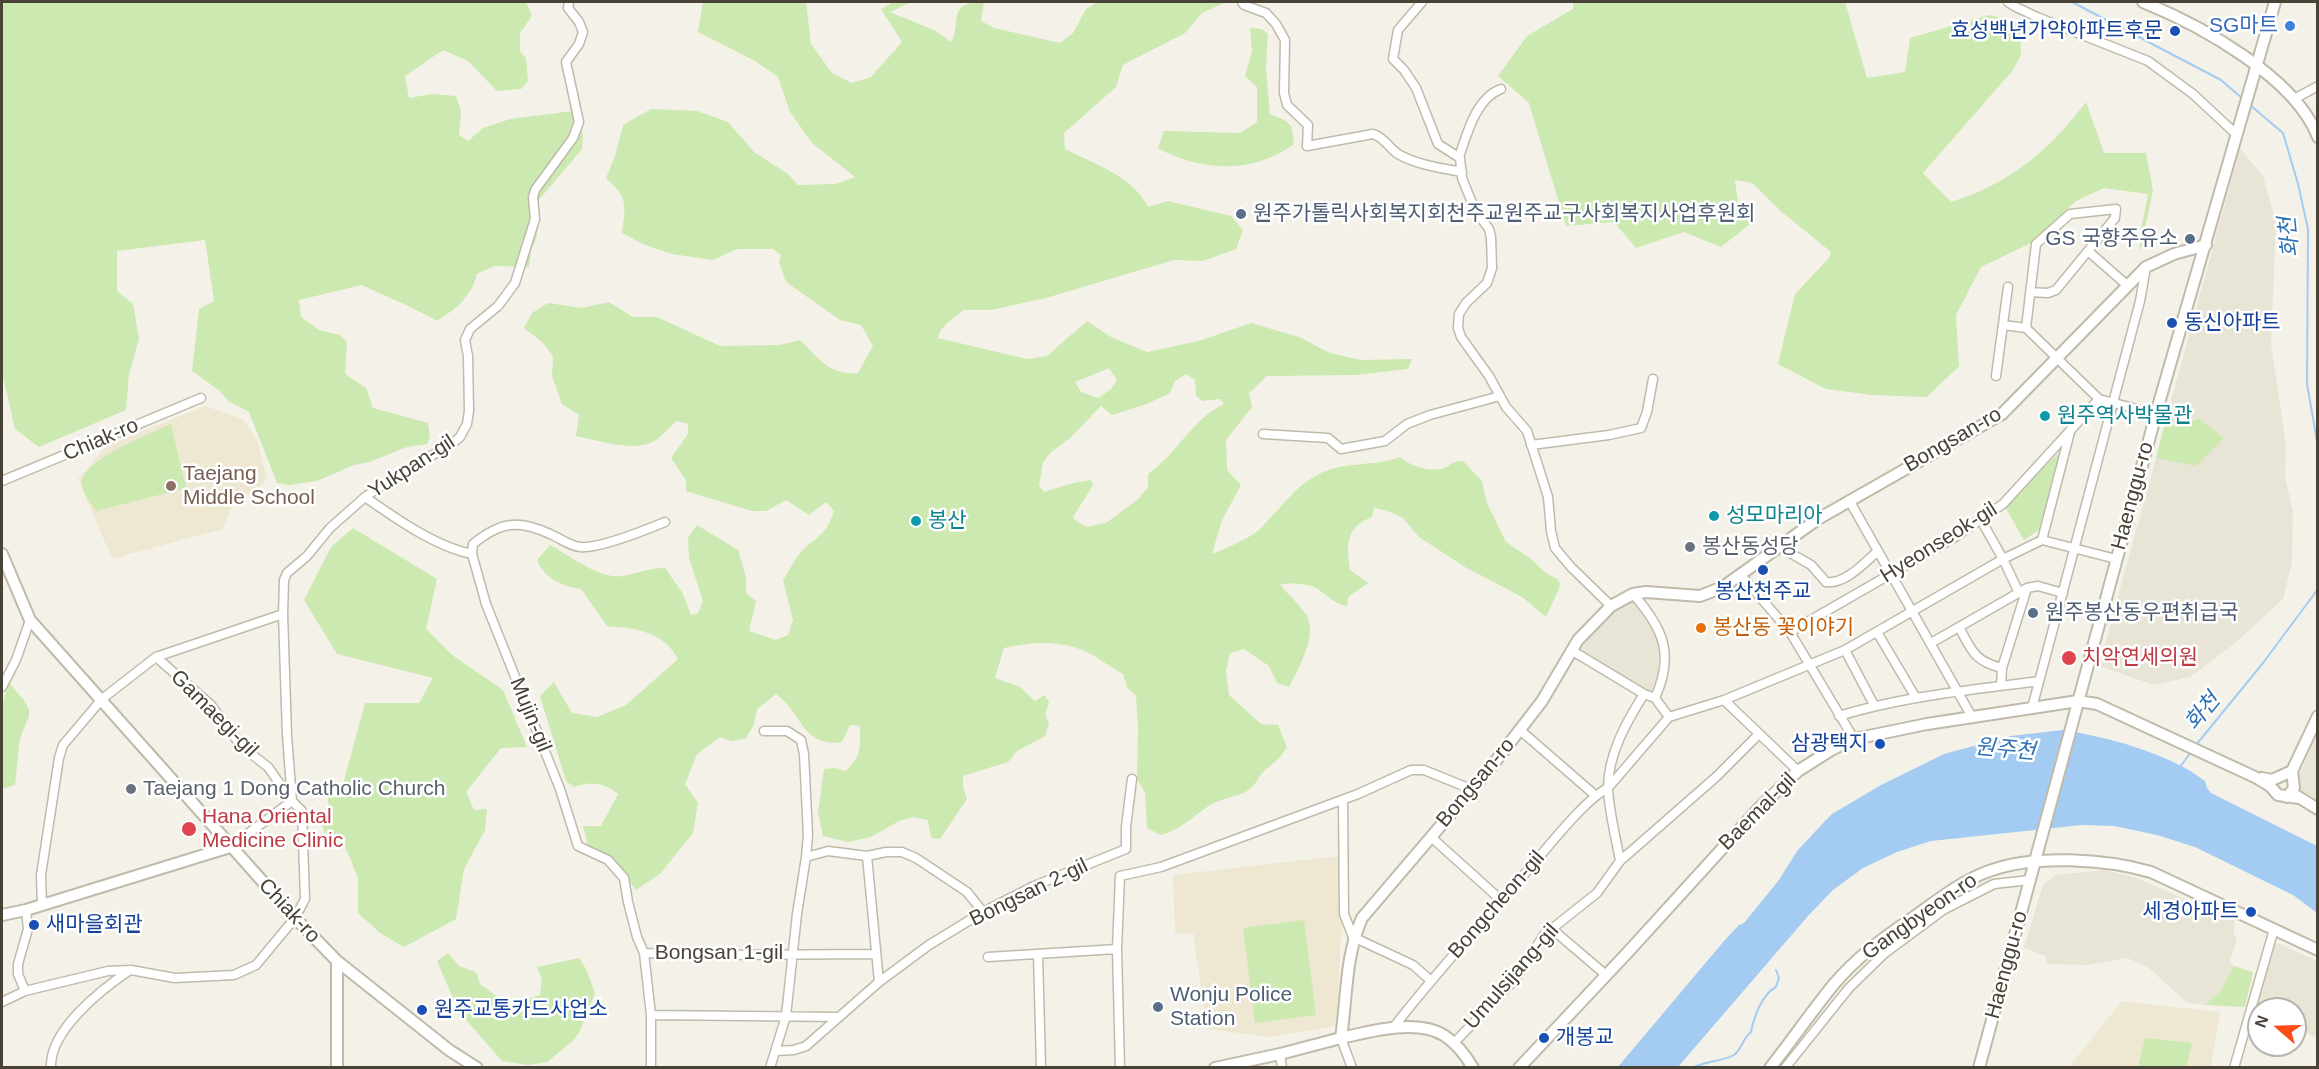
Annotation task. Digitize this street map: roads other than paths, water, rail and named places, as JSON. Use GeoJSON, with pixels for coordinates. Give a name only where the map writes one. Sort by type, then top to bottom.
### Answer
{"type":"FeatureCollection","features":[{"type":"Feature","properties":{"kind":"street","name":"Yukpan-gil"},"geometry":{"type":"LineString","coordinates":[[292,801],[287,735],[284,580],[287,573],[316,547],[330,528],[365,497],[396,476],[452,444],[460,437],[467,424],[468,356],[465,340],[470,329],[498,306],[515,284],[535,219],[533,197],[535,190],[573,138],[579,122],[566,62],[579,44],[583,33],[579,22],[568,8],[569,2]]}},
{"type":"Feature","properties":{"kind":"street"},"geometry":{"type":"LineString","coordinates":[[1242,2],[1244,5],[1266,13],[1276,24],[1285,40],[1284,93],[1287,105],[1308,125],[1308,146],[1372,134],[1381,136],[1395,152],[1403,157],[1421,164],[1462,172]]}},
{"type":"Feature","properties":{"kind":"street"},"geometry":{"type":"LineString","coordinates":[[1422,2],[1398,30],[1393,58],[1416,88],[1438,144],[1459,158]]}},
{"type":"Feature","properties":{"kind":"street"},"geometry":{"type":"LineString","coordinates":[[2008,2],[2016,8],[2148,61],[2193,94],[2237,135]]}},
{"type":"Feature","properties":{"kind":"street"},"geometry":{"type":"LineString","coordinates":[[2143,2],[2210,35],[2255,65],[2294,99],[2312,123],[2318,137]]}},
{"type":"Feature","properties":{"kind":"street"},"geometry":{"type":"LineString","coordinates":[[2255,65],[2275,2]]}},
{"type":"Feature","properties":{"kind":"street","name":"Haenggu-ro"},"geometry":{"type":"LineString","coordinates":[[1979,1068],[2116,559],[2255,65]]}},
{"type":"Feature","properties":{"kind":"street"},"geometry":{"type":"LineString","coordinates":[[2294,99],[2318,86]]}},
{"type":"Feature","properties":{"kind":"street"},"geometry":{"type":"LineString","coordinates":[[1501,89],[1495,91],[1481,105],[1471,123],[1459,158],[1462,178],[1476,210],[1489,229],[1492,268],[1487,283],[1462,310],[1458,328],[1466,346],[1489,376],[1506,407],[1527,431],[1548,497],[1552,542],[1555,548],[1611,606]]}},
{"type":"Feature","properties":{"kind":"street"},"geometry":{"type":"LineString","coordinates":[[2026,328],[2030,292],[2036,244],[2070,214],[2116,209],[2115,218],[2056,290],[2048,293],[2030,292]]}},
{"type":"Feature","properties":{"kind":"street","name":"Bongsan-ro"},"geometry":{"type":"LineString","coordinates":[[1352,1068],[1341,1038],[1353,938],[1362,918],[1520,730],[1542,700],[1571,650],[1591,625],[1611,606],[1633,594],[1646,592],[1700,596],[1723,587],[1778,546],[1849,500],[2002,414],[2146,267],[2174,254],[2206,245]]}},
{"type":"Feature","properties":{"kind":"street"},"geometry":{"type":"LineString","coordinates":[[2088,251],[2128,286]]}},
{"type":"Feature","properties":{"kind":"street"},"geometry":{"type":"LineString","coordinates":[[2032,708],[2140,301],[2146,267]]}},
{"type":"Feature","properties":{"kind":"street"},"geometry":{"type":"LineString","coordinates":[[1995,376],[2008,286]]}},
{"type":"Feature","properties":{"kind":"street"},"geometry":{"type":"LineString","coordinates":[[2003,326],[2026,328],[2099,399],[2156,414]]}},
{"type":"Feature","properties":{"kind":"street"},"geometry":{"type":"LineString","coordinates":[[1531,445],[1609,435],[1641,428],[1647,412],[1653,379]]}},
{"type":"Feature","properties":{"kind":"street"},"geometry":{"type":"LineString","coordinates":[[1263,434],[1328,438],[1341,449],[1385,441],[1407,424],[1430,415],[1500,396]]}},
{"type":"Feature","properties":{"kind":"street","name":"Chiak-ro"},"geometry":{"type":"LineString","coordinates":[[2,482],[201,398]]}},
{"type":"Feature","properties":{"kind":"street","name":"Hyeonseok-gil"},"geometry":{"type":"LineString","coordinates":[[1790,632],[1981,520],[2002,504],[2099,399]]}},
{"type":"Feature","properties":{"kind":"street","name":"Hyeonseok-gil"},"geometry":{"type":"LineString","coordinates":[[2042,540],[2070,432]]}},
{"type":"Feature","properties":{"kind":"street"},"geometry":{"type":"LineString","coordinates":[[365,497],[434,539],[458,551],[472,554],[473,544],[490,530],[510,523],[526,525],[580,547],[647,530],[665,522]]}},
{"type":"Feature","properties":{"kind":"street"},"geometry":{"type":"LineString","coordinates":[[1849,500],[1972,717]]}},
{"type":"Feature","properties":{"kind":"street"},"geometry":{"type":"LineString","coordinates":[[1981,520],[2019,593]]}},
{"type":"Feature","properties":{"kind":"street"},"geometry":{"type":"LineString","coordinates":[[1571,650],[1644,694],[1655,698],[1669,717],[1724,700],[1845,650],[2003,559],[2042,540],[2116,559]]}},
{"type":"Feature","properties":{"kind":"street"},"geometry":{"type":"LineString","coordinates":[[1778,546],[1811,565],[1826,582],[1832,583],[1841,580],[1878,551]]}},
{"type":"Feature","properties":{"kind":"street","name":"Chiak-ro"},"geometry":{"type":"LineString","coordinates":[[2,554],[30,620],[295,918],[337,962],[449,1050],[477,1068]]}},
{"type":"Feature","properties":{"kind":"street","name":"Mujin-gil"},"geometry":{"type":"LineString","coordinates":[[472,554],[480,586],[497,634],[536,727],[578,846],[608,860],[624,878],[637,938],[644,953],[651,1015],[651,1068]]}},
{"type":"Feature","properties":{"kind":"street"},"geometry":{"type":"LineString","coordinates":[[1741,575],[1790,632],[1808,666],[1854,740]]}},
{"type":"Feature","properties":{"kind":"street"},"geometry":{"type":"LineString","coordinates":[[1931,643],[2027,588],[2038,586],[2063,593]]}},
{"type":"Feature","properties":{"kind":"street"},"geometry":{"type":"LineString","coordinates":[[2001,686],[2002,668],[2027,588]]}},
{"type":"Feature","properties":{"kind":"street"},"geometry":{"type":"LineString","coordinates":[[1633,594],[1649,612],[1663,638],[1665,666],[1655,698]]}},
{"type":"Feature","properties":{"kind":"street","name":"Gamaegi-gil"},"geometry":{"type":"LineString","coordinates":[[42,905],[41,875],[59,758],[63,746],[102,699],[156,657],[283,614]]}},
{"type":"Feature","properties":{"kind":"street"},"geometry":{"type":"LineString","coordinates":[[2,687],[16,660],[30,620]]}},
{"type":"Feature","properties":{"kind":"street"},"geometry":{"type":"LineString","coordinates":[[1959,627],[1976,657],[1982,662],[2002,668]]}},
{"type":"Feature","properties":{"kind":"street"},"geometry":{"type":"LineString","coordinates":[[1876,632],[1916,698]]}},
{"type":"Feature","properties":{"kind":"street"},"geometry":{"type":"LineString","coordinates":[[1845,650],[1874,705]]}},
{"type":"Feature","properties":{"kind":"street","name":"Gamaegi-gil"},"geometry":{"type":"LineString","coordinates":[[156,657],[211,705],[241,746],[268,767],[292,801]]}},
{"type":"Feature","properties":{"kind":"street"},"geometry":{"type":"LineString","coordinates":[[1839,716],[1874,705],[2039,681]]}},
{"type":"Feature","properties":{"kind":"street"},"geometry":{"type":"LineString","coordinates":[[1620,861],[1608,788],[1612,765],[1626,723],[1644,694]]}},
{"type":"Feature","properties":{"kind":"street"},"geometry":{"type":"LineString","coordinates":[[1724,700],[1798,771]]}},
{"type":"Feature","properties":{"kind":"street","name":"Baemal-gil"},"geometry":{"type":"LineString","coordinates":[[1519,1068],[1760,807],[1798,771],[1831,750],[1854,740],[1892,730],[2078,701],[2097,704],[2257,778]]}},
{"type":"Feature","properties":{"kind":"street"},"geometry":{"type":"LineString","coordinates":[[2293,796],[2292,776],[2318,716]]}},
{"type":"Feature","properties":{"kind":"street","name":"Bongcheon-gil"},"geometry":{"type":"LineString","coordinates":[[1393,1029],[1430,980],[1561,832],[1596,796],[1608,788],[1669,717]]}},
{"type":"Feature","properties":{"kind":"street","name":"Bongsan-ro"},"geometry":{"type":"LineString","coordinates":[[1520,730],[1596,796]]}},
{"type":"Feature","properties":{"kind":"street","name":"Bongsan 1-gil"},"geometry":{"type":"LineString","coordinates":[[765,731],[787,731],[801,740],[804,754],[808,835],[786,1016],[770,1068]]}},
{"type":"Feature","properties":{"kind":"street","name":"Umulsijang-gil"},"geometry":{"type":"LineString","coordinates":[[1454,1043],[1502,996],[1544,935],[1598,893],[1620,861],[1716,777],[1758,735]]}},
{"type":"Feature","properties":{"kind":"street"},"geometry":{"type":"LineString","coordinates":[[1120,1068],[1118,949],[1120,876],[1161,867],[1343,800],[1412,770],[1424,770],[1471,789]]}},
{"type":"Feature","properties":{"kind":"street"},"geometry":{"type":"LineString","coordinates":[[2257,778],[2271,780],[2279,776],[2292,776]]}},
{"type":"Feature","properties":{"kind":"street"},"geometry":{"type":"LineString","coordinates":[[2275,793],[2273,786],[2279,776]]}},
{"type":"Feature","properties":{"kind":"street"},"geometry":{"type":"LineString","coordinates":[[2257,778],[2281,797],[2293,796],[2318,809]]}},
{"type":"Feature","properties":{"kind":"street","name":"Bongsan 2-gil"},"geometry":{"type":"LineString","coordinates":[[776,1051],[794,1050],[806,1046],[879,982],[929,945],[983,912],[1034,885],[1126,849],[1126,827],[1132,779]]}},
{"type":"Feature","properties":{"kind":"street"},"geometry":{"type":"LineString","coordinates":[[1343,800],[1344,914],[1353,938],[1413,965],[1430,980]]}},
{"type":"Feature","properties":{"kind":"street"},"geometry":{"type":"LineString","coordinates":[[2,915],[26,910],[230,846],[292,801],[302,811],[305,899],[295,918],[256,965],[234,975],[175,978],[131,970],[108,971],[25,991],[2,1002]]}},
{"type":"Feature","properties":{"kind":"street","name":"Bongsan-ro"},"geometry":{"type":"LineString","coordinates":[[1431,837],[1502,900]]}},
{"type":"Feature","properties":{"kind":"street"},"geometry":{"type":"LineString","coordinates":[[807,856],[828,851],[867,856],[886,852],[902,852],[916,858],[967,892],[983,912]]}},
{"type":"Feature","properties":{"kind":"street"},"geometry":{"type":"LineString","coordinates":[[867,856],[879,982]]}},
{"type":"Feature","properties":{"kind":"street","name":"Gangbyeon-ro"},"geometry":{"type":"LineString","coordinates":[[1770,1068],[1835,983],[1859,958],[1935,902],[1988,871],[2036,856],[2105,862],[2151,872],[2318,950]]}},
{"type":"Feature","properties":{"kind":"street"},"geometry":{"type":"LineString","coordinates":[[1988,871],[1994,884]]}},
{"type":"Feature","properties":{"kind":"street"},"geometry":{"type":"LineString","coordinates":[[1785,1068],[1849,988],[1885,953],[1942,910],[1994,884],[2030,880]]}},
{"type":"Feature","properties":{"kind":"street"},"geometry":{"type":"LineString","coordinates":[[25,991],[18,974],[18,964],[28,929],[26,910]]}},
{"type":"Feature","properties":{"kind":"street"},"geometry":{"type":"LineString","coordinates":[[1552,929],[1606,975]]}},
{"type":"Feature","properties":{"kind":"street"},"geometry":{"type":"LineString","coordinates":[[2234,1068],[2274,929]]}},
{"type":"Feature","properties":{"kind":"street"},"geometry":{"type":"LineString","coordinates":[[988,957],[1118,949]]}},
{"type":"Feature","properties":{"kind":"street","name":"Bongsan 1-gil"},"geometry":{"type":"LineString","coordinates":[[644,953],[726,956],[794,954]]}},
{"type":"Feature","properties":{"kind":"street"},"geometry":{"type":"LineString","coordinates":[[794,954],[875,954]]}},
{"type":"Feature","properties":{"kind":"street"},"geometry":{"type":"LineString","coordinates":[[1038,954],[1041,1068]]}},
{"type":"Feature","properties":{"kind":"street"},"geometry":{"type":"LineString","coordinates":[[337,962],[337,1068]]}},
{"type":"Feature","properties":{"kind":"street"},"geometry":{"type":"LineString","coordinates":[[51,1068],[53,1050],[67,1027],[105,987],[131,970]]}},
{"type":"Feature","properties":{"kind":"street"},"geometry":{"type":"LineString","coordinates":[[651,1015],[839,1017]]}},
{"type":"Feature","properties":{"kind":"street"},"geometry":{"type":"LineString","coordinates":[[1215,1068],[1341,1038],[1393,1029],[1415,1028],[1431,1030],[1444,1035],[1454,1043],[1473,1068]]}},
{"type":"Feature","properties":{"kind":"street"},"geometry":{"type":"LineString","coordinates":[[1280,1054],[1282,1068]]}},
{"type":"Feature","properties":{"kind":"water","name":"원주천"},"geometry":{"type":"Polygon","coordinates":[[[2063,730],[2118,742],[2174,762],[2205,781],[2211,793],[2317,846],[2317,913],[2293,895],[2195,847],[2157,835],[2114,826],[2082,825],[1931,841],[1897,852],[1863,868],[1833,890],[1678,1067],[1617,1068],[1724,941],[1739,925],[1744,923],[1779,880],[1797,851],[1832,814],[1881,785],[1944,754],[2011,736],[2063,730]]]}},
{"type":"Feature","properties":{"kind":"waterway","name":"화천"},"geometry":{"type":"LineString","coordinates":[[2072,2],[2221,80],[2243,99]]}},
{"type":"Feature","properties":{"kind":"waterway","name":"화천"},"geometry":{"type":"LineString","coordinates":[[2250,105],[2283,133],[2308,229],[2307,384],[2318,447]]}},
{"type":"Feature","properties":{"kind":"waterway","name":"화천"},"geometry":{"type":"LineString","coordinates":[[2196,745],[2263,663],[2318,589]]}},
{"type":"Feature","properties":{"kind":"waterway","name":"화천"},"geometry":{"type":"LineString","coordinates":[[2180,767],[2191,752]]}},
{"type":"Feature","properties":{"kind":"waterway"},"geometry":{"type":"LineString","coordinates":[[1692,1068],[1737,1053],[1751,1032],[1763,1000],[1776,987],[1779,978],[1776,970]]}},
{"type":"Feature","properties":{"kind":"place","name":"SG마트"},"geometry":{"type":"Point","coordinates":[2290,26]}},
{"type":"Feature","properties":{"kind":"place","name":"효성백년가약아파트후문"},"geometry":{"type":"Point","coordinates":[2175,31]}},
{"type":"Feature","properties":{"kind":"place","name":"원주가톨릭사회복지회천주교원주교구사회복지사업후원회"},"geometry":{"type":"Point","coordinates":[1241,214]}},
{"type":"Feature","properties":{"kind":"place","name":"GS 국향주유소"},"geometry":{"type":"Point","coordinates":[2190,239]}},
{"type":"Feature","properties":{"kind":"place","name":"동신아파트"},"geometry":{"type":"Point","coordinates":[2172,323]}},
{"type":"Feature","properties":{"kind":"place","name":"원주역사박물관"},"geometry":{"type":"Point","coordinates":[2045,416]}},
{"type":"Feature","properties":{"kind":"place","name":"Taejang Middle School"},"geometry":{"type":"Point","coordinates":[171,486]}},
{"type":"Feature","properties":{"kind":"place","name":"성모마리아"},"geometry":{"type":"Point","coordinates":[1714,516]}},
{"type":"Feature","properties":{"kind":"place","name":"봉산"},"geometry":{"type":"Point","coordinates":[916,521]}},
{"type":"Feature","properties":{"kind":"place","name":"봉산동성당"},"geometry":{"type":"Point","coordinates":[1690,547]}},
{"type":"Feature","properties":{"kind":"place","name":"봉산천주교"},"geometry":{"type":"Point","coordinates":[1763,570]}},
{"type":"Feature","properties":{"kind":"place","name":"원주봉산동우편취급국"},"geometry":{"type":"Point","coordinates":[2033,613]}},
{"type":"Feature","properties":{"kind":"place","name":"봉산동 꽃이야기"},"geometry":{"type":"Point","coordinates":[1701,628]}},
{"type":"Feature","properties":{"kind":"place","name":"치악연세의원"},"geometry":{"type":"Point","coordinates":[2069,658]}},
{"type":"Feature","properties":{"kind":"place","name":"삼광택지"},"geometry":{"type":"Point","coordinates":[1880,744]}},
{"type":"Feature","properties":{"kind":"place","name":"Taejang 1 Dong Catholic Church"},"geometry":{"type":"Point","coordinates":[131,789]}},
{"type":"Feature","properties":{"kind":"place","name":"Hana Oriental Medicine Clinic"},"geometry":{"type":"Point","coordinates":[189,829]}},
{"type":"Feature","properties":{"kind":"place","name":"세경아파트"},"geometry":{"type":"Point","coordinates":[2251,912]}},
{"type":"Feature","properties":{"kind":"place","name":"새마을회관"},"geometry":{"type":"Point","coordinates":[34,925]}},
{"type":"Feature","properties":{"kind":"place","name":"Wonju Police Station"},"geometry":{"type":"Point","coordinates":[1158,1007]}},
{"type":"Feature","properties":{"kind":"place","name":"원주교통카드사업소"},"geometry":{"type":"Point","coordinates":[422,1010]}},
{"type":"Feature","properties":{"kind":"place","name":"개봉교"},"geometry":{"type":"Point","coordinates":[1544,1038]}}]}
